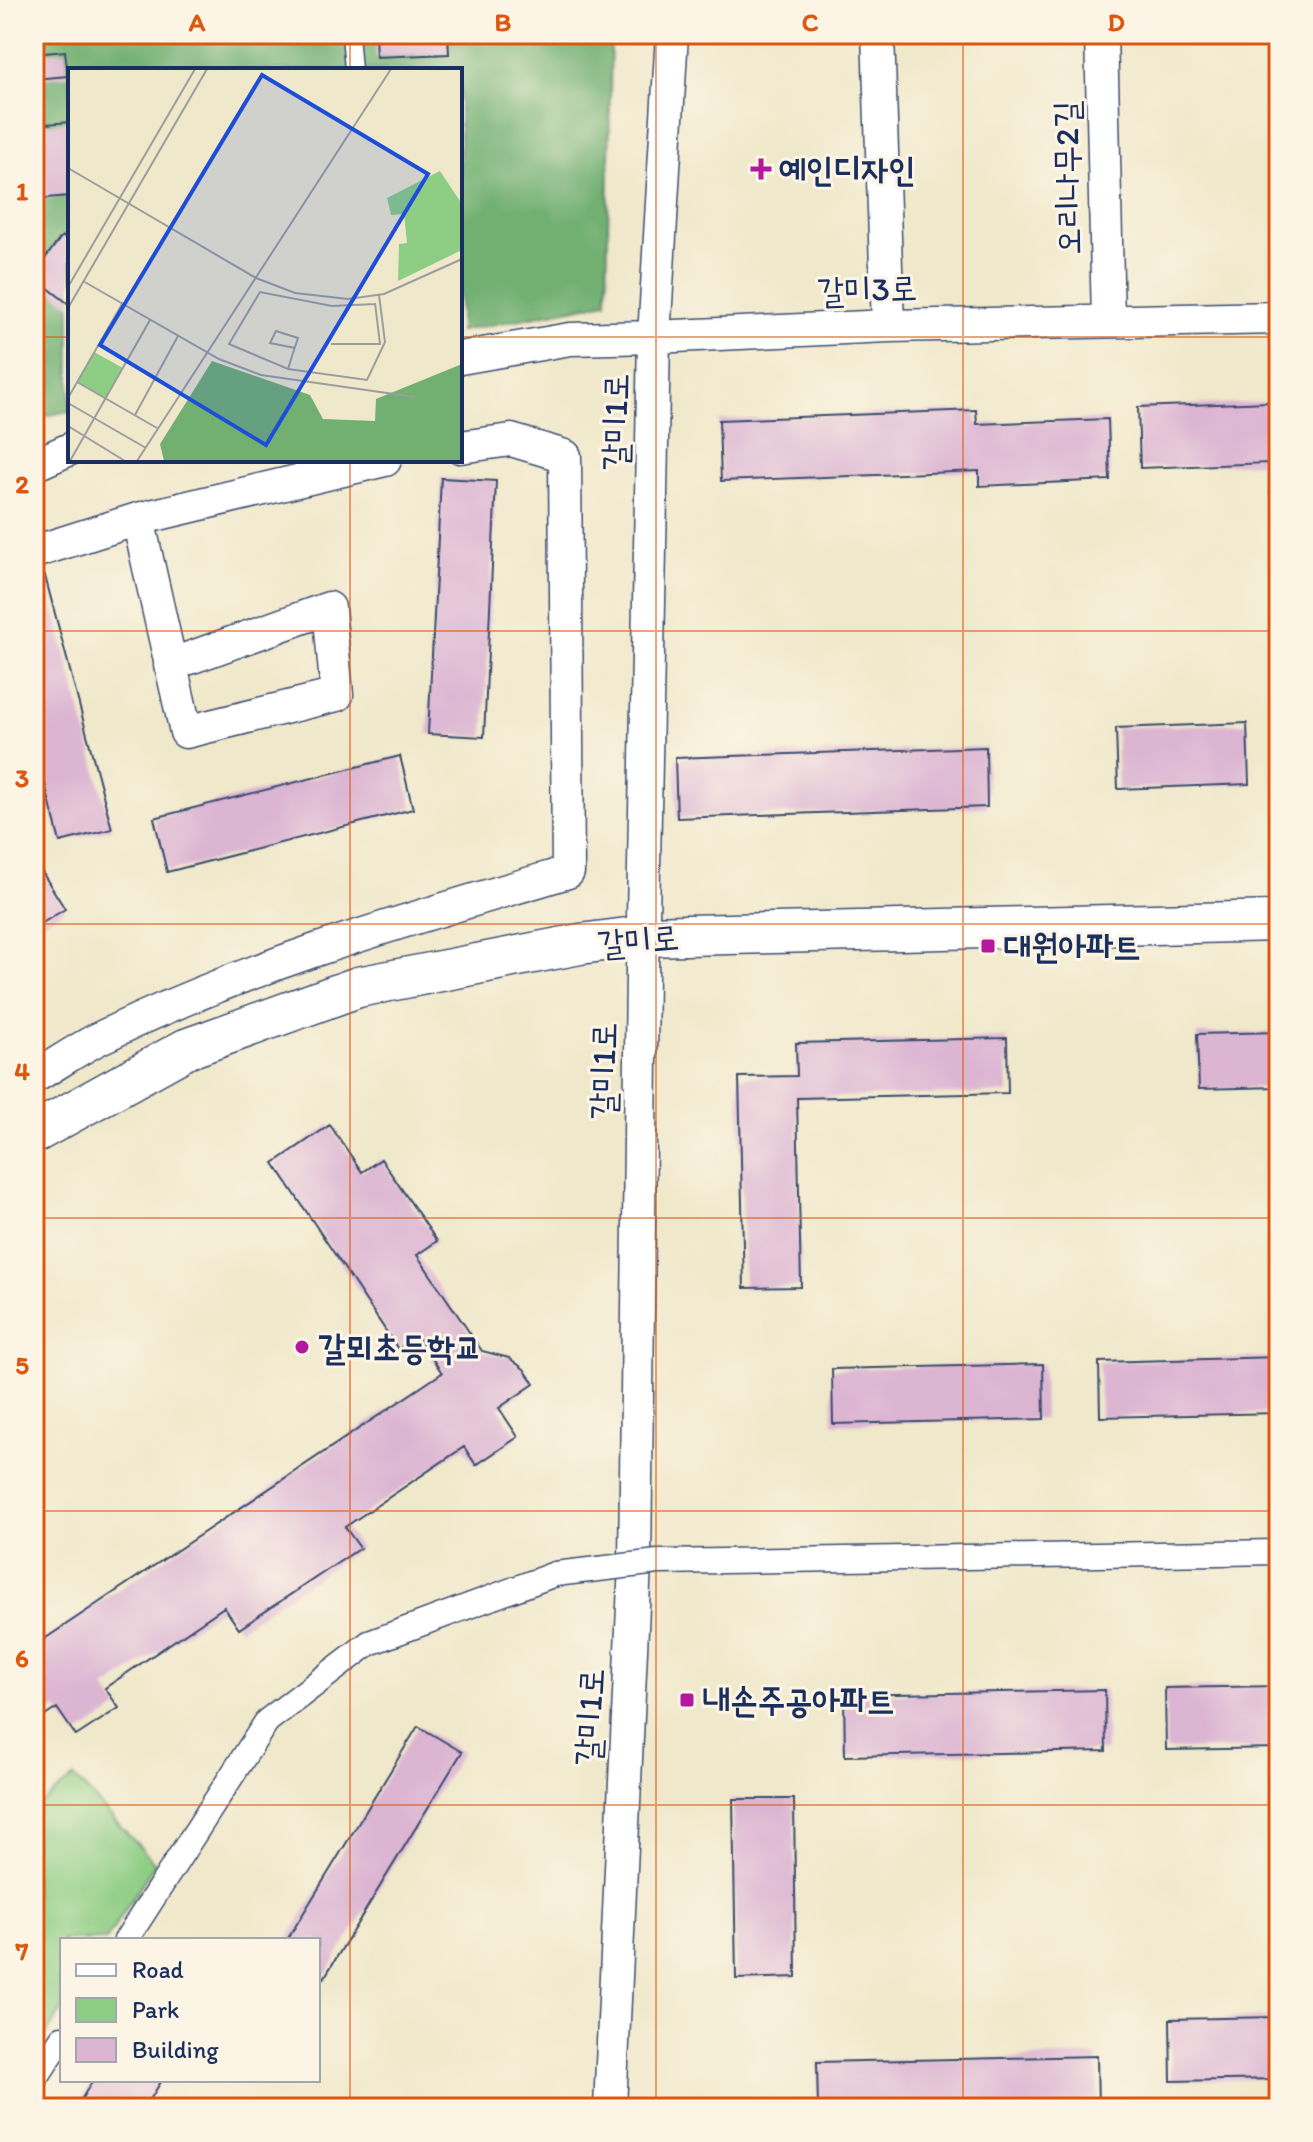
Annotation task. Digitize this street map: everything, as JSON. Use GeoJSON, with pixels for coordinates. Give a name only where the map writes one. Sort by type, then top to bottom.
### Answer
{"type":"FeatureCollection","features":[{"type":"Feature","properties":{"kind":"street","name":"갈미1로"},"geometry":{"type":"LineString","coordinates":[[610,2108],[635,1563],[654,337],[672,34]]}},
{"type":"Feature","properties":{"kind":"street"},"geometry":{"type":"LineString","coordinates":[[878,34],[888,326]]}},
{"type":"Feature","properties":{"kind":"street","name":"오리나무2길"},"geometry":{"type":"LineString","coordinates":[[1101,34],[1108,321]]}},
{"type":"Feature","properties":{"kind":"street","name":"갈미3로"},"geometry":{"type":"LineString","coordinates":[[462,358],[570,339],[888,326],[1279,318]]}},
{"type":"Feature","properties":{"kind":"street"},"geometry":{"type":"LineString","coordinates":[[34,1077],[100,1038],[220,984],[331,943],[568,872],[565,456],[511,440],[462,447]]}},
{"type":"Feature","properties":{"kind":"street"},"geometry":{"type":"LineString","coordinates":[[34,465],[68,450]]}},
{"type":"Feature","properties":{"kind":"street"},"geometry":{"type":"LineString","coordinates":[[34,552],[138,519],[377,462]]}},
{"type":"Feature","properties":{"kind":"street"},"geometry":{"type":"LineString","coordinates":[[138,519],[170,665],[186,732],[337,695],[329,608],[170,665]]}},
{"type":"Feature","properties":{"kind":"street","name":"갈미로"},"geometry":{"type":"LineString","coordinates":[[34,1133],[186,1049],[358,987],[580,944],[643,936],[1279,921]]}},
{"type":"Feature","properties":{"kind":"street"},"geometry":{"type":"LineString","coordinates":[[127,1938],[267,1721],[369,1643],[555,1574],[658,1562],[1279,1552]]}},
{"type":"Feature","properties":{"kind":"street"},"geometry":{"type":"LineString","coordinates":[[34,2081],[60,2041]]}},
{"type":"Feature","properties":{"kind":"lane"},"geometry":{"type":"LineString","coordinates":[[350,34],[353,68]]}},
{"type":"Feature","properties":{"kind":"green space"},"geometry":{"type":"Polygon","coordinates":[[[34,34],[611,34],[607,302],[462,331],[462,68],[68,68],[68,411],[34,418],[34,34]]]}},
{"type":"Feature","properties":{"kind":"green space"},"geometry":{"type":"Polygon","coordinates":[[[74,1777],[155,1863],[107,1938],[60,1938],[60,2013],[34,2054],[34,1809],[74,1777]]]}},
{"type":"Feature","properties":{"kind":"building"},"geometry":{"type":"Polygon","coordinates":[[[375,34],[448,34],[449,54],[376,57],[375,34]]]}},
{"type":"Feature","properties":{"kind":"building"},"geometry":{"type":"Polygon","coordinates":[[[65,51],[68,76],[34,79],[34,54],[65,51]]]}},
{"type":"Feature","properties":{"kind":"building"},"geometry":{"type":"Polygon","coordinates":[[[68,122],[68,196],[34,199],[34,125],[68,122]]]}},
{"type":"Feature","properties":{"kind":"building"},"geometry":{"type":"Polygon","coordinates":[[[62,236],[68,240],[68,303],[34,277],[62,236]]]}},
{"type":"Feature","properties":{"kind":"building"},"geometry":{"type":"Polygon","coordinates":[[[1269,402],[1270,432],[1279,431],[1279,493],[1270,493],[1269,463],[1140,468],[1138,407],[1269,402]]]}},
{"type":"Feature","properties":{"kind":"building"},"geometry":{"type":"Polygon","coordinates":[[[976,410],[977,424],[1108,419],[1110,480],[979,486],[979,471],[721,481],[719,420],[976,410]]]}},
{"type":"Feature","properties":{"kind":"building"},"geometry":{"type":"Polygon","coordinates":[[[441,478],[496,481],[484,737],[428,734],[441,478]]]}},
{"type":"Feature","properties":{"kind":"building"},"geometry":{"type":"Polygon","coordinates":[[[45,576],[112,829],[60,842],[34,742],[34,579],[45,576]]]}},
{"type":"Feature","properties":{"kind":"building"},"geometry":{"type":"Polygon","coordinates":[[[1247,723],[1249,784],[1118,789],[1116,728],[1247,723]]]}},
{"type":"Feature","properties":{"kind":"building"},"geometry":{"type":"Polygon","coordinates":[[[986,747],[987,807],[677,818],[675,758],[986,747]]]}},
{"type":"Feature","properties":{"kind":"building"},"geometry":{"type":"Polygon","coordinates":[[[400,756],[413,809],[167,872],[154,818],[400,756]]]}},
{"type":"Feature","properties":{"kind":"building"},"geometry":{"type":"Polygon","coordinates":[[[37,864],[65,909],[34,928],[34,866],[37,864]]]}},
{"type":"Feature","properties":{"kind":"building"},"geometry":{"type":"Polygon","coordinates":[[[1279,1032],[1279,1087],[1199,1089],[1197,1034],[1279,1032]]]}},
{"type":"Feature","properties":{"kind":"building"},"geometry":{"type":"Polygon","coordinates":[[[1007,1038],[1008,1093],[797,1098],[801,1287],[744,1288],[739,1077],[797,1076],[796,1043],[1007,1038]]]}},
{"type":"Feature","properties":{"kind":"building"},"geometry":{"type":"Polygon","coordinates":[[[330,1125],[362,1172],[381,1159],[437,1241],[417,1255],[482,1351],[509,1358],[524,1369],[534,1384],[499,1408],[518,1437],[476,1465],[464,1447],[345,1527],[360,1548],[239,1629],[224,1607],[105,1688],[119,1708],[76,1736],[57,1708],[37,1721],[34,1716],[34,1646],[442,1373],[417,1336],[398,1349],[274,1163],[330,1125]]]}},
{"type":"Feature","properties":{"kind":"building"},"geometry":{"type":"Polygon","coordinates":[[[1279,1357],[1279,1413],[1100,1417],[1099,1362],[1279,1357]]]}},
{"type":"Feature","properties":{"kind":"building"},"geometry":{"type":"Polygon","coordinates":[[[1043,1364],[1044,1419],[833,1424],[832,1369],[1043,1364]]]}},
{"type":"Feature","properties":{"kind":"building"},"geometry":{"type":"Polygon","coordinates":[[[1279,1686],[1279,1748],[1166,1750],[1165,1688],[1279,1686]]]}},
{"type":"Feature","properties":{"kind":"building"},"geometry":{"type":"Polygon","coordinates":[[[1105,1690],[1106,1751],[845,1756],[844,1695],[1105,1690]]]}},
{"type":"Feature","properties":{"kind":"building"},"geometry":{"type":"Polygon","coordinates":[[[418,1726],[462,1752],[324,1978],[320,1975],[320,1938],[288,1938],[418,1726]]]}},
{"type":"Feature","properties":{"kind":"building"},"geometry":{"type":"Polygon","coordinates":[[[733,1799],[794,1799],[796,1977],[736,1979],[733,1799]]]}},
{"type":"Feature","properties":{"kind":"building"},"geometry":{"type":"Polygon","coordinates":[[[1279,2017],[1279,2079],[1171,2081],[1170,2019],[1279,2017]]]}},
{"type":"Feature","properties":{"kind":"building"},"geometry":{"type":"Polygon","coordinates":[[[1097,2056],[1098,2108],[818,2108],[817,2062],[1097,2056]]]}},
{"type":"Feature","properties":{"kind":"building"},"geometry":{"type":"Polygon","coordinates":[[[92,2082],[161,2082],[145,2108],[76,2108],[92,2082]]]}},
{"type":"Feature","properties":{"kind":"place","name":"예인디자인"},"geometry":{"type":"Point","coordinates":[761,169]}},
{"type":"Feature","properties":{"kind":"place","name":"대원아파트"},"geometry":{"type":"Point","coordinates":[988,946]}},
{"type":"Feature","properties":{"kind":"place","name":"갈뫼초등학교"},"geometry":{"type":"Point","coordinates":[302,1347]}},
{"type":"Feature","properties":{"kind":"place","name":"내손주공아파트"},"geometry":{"type":"Point","coordinates":[687,1700]}}]}
